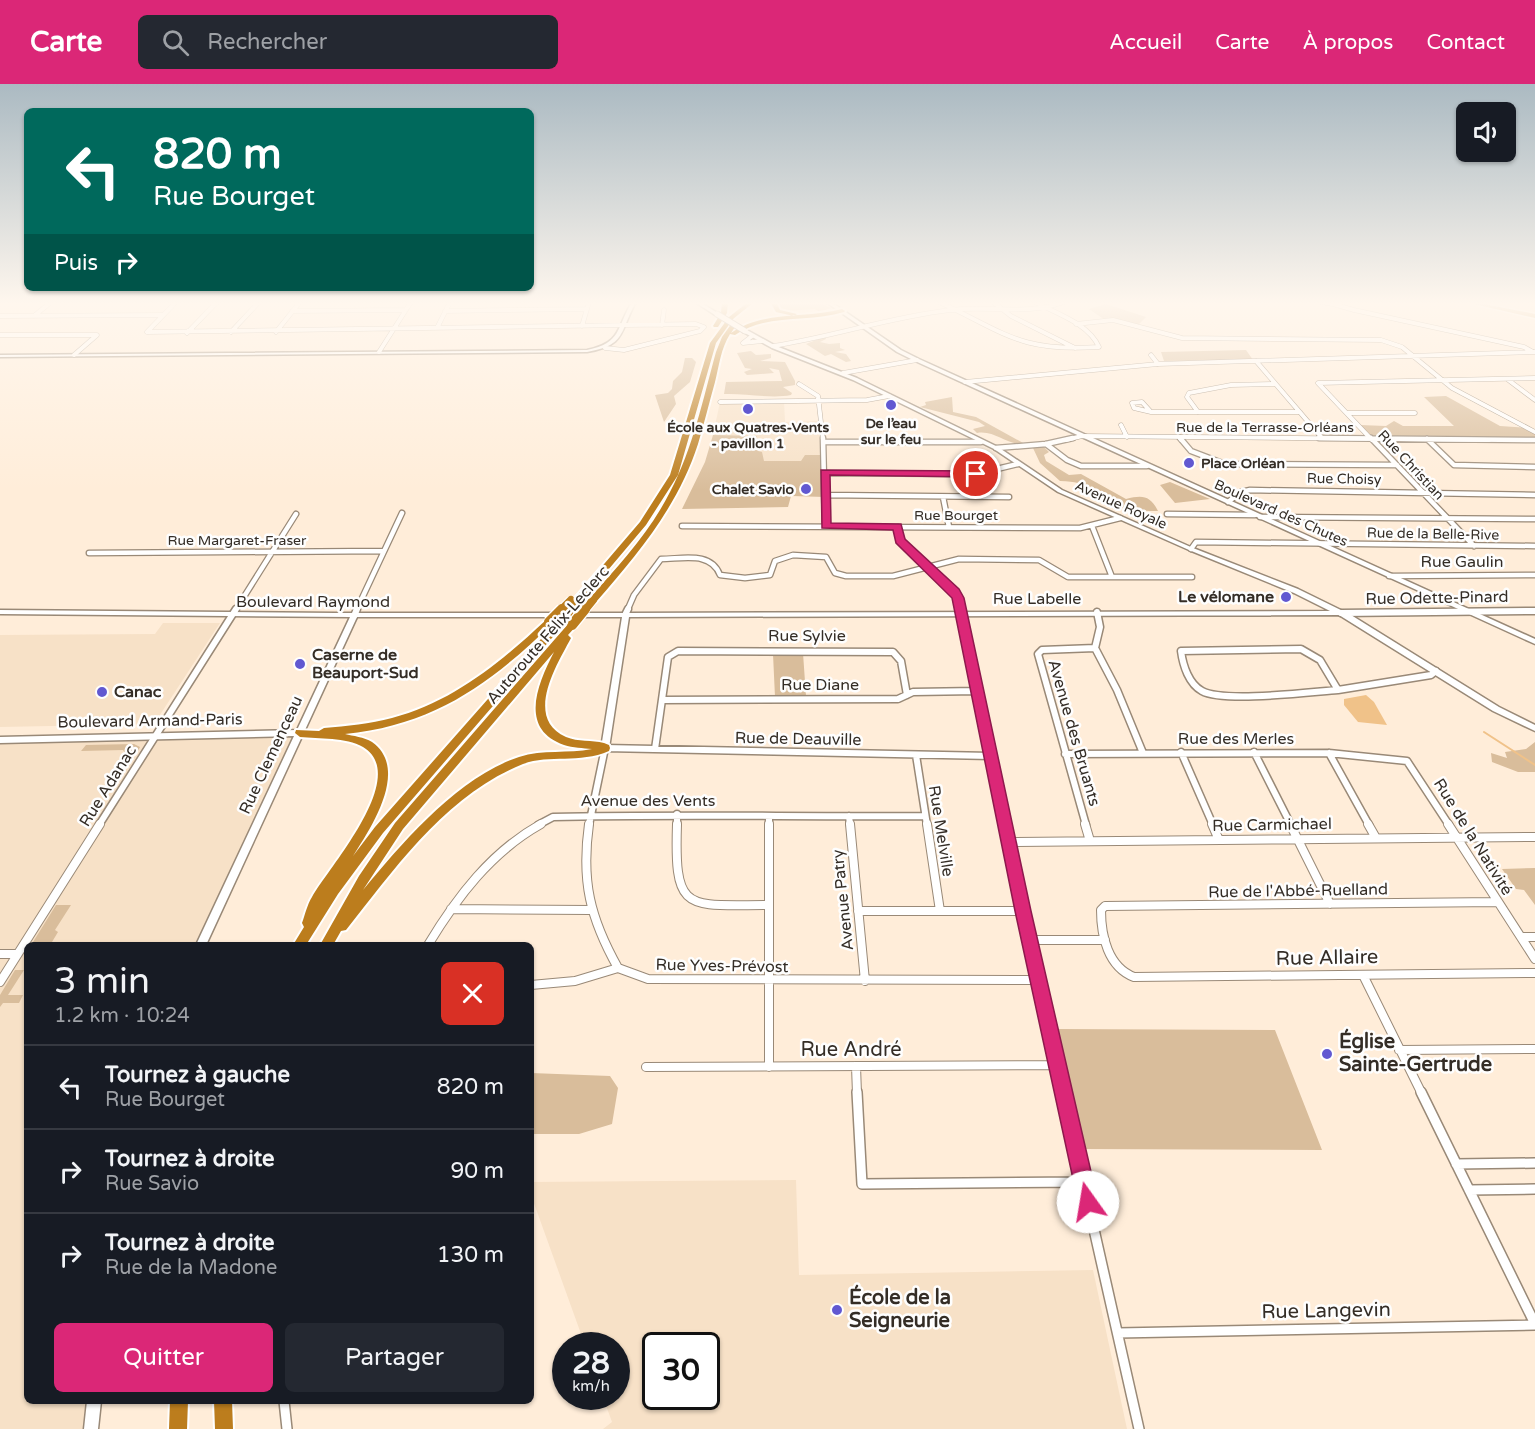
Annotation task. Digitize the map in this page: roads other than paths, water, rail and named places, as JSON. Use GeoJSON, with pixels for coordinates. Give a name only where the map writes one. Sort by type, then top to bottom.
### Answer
{"type":"FeatureCollection","features":[{"type":"Feature","properties":{"kind":"highway","name":"Autoroute Félix-Leclerc"},"geometry":{"type":"LineString","coordinates":[[301,941],[379,830],[554,623],[612,561],[643,523],[674,475],[705,365]]}},
{"type":"Feature","properties":{"kind":"highway","name":"Autoroute Félix-Leclerc"},"geometry":{"type":"LineString","coordinates":[[329,942],[363,880],[399,826],[641,545],[672,496],[694,446],[716,365]]}},
{"type":"Feature","properties":{"kind":"highway"},"geometry":{"type":"LineString","coordinates":[[300,733],[362,730],[424,713],[477,684],[554,623]]}},
{"type":"Feature","properties":{"kind":"highway"},"geometry":{"type":"LineString","coordinates":[[572,625],[546,680],[540,700],[541,721],[548,732],[564,741],[605,748]]}},
{"type":"Feature","properties":{"kind":"highway"},"geometry":{"type":"LineString","coordinates":[[300,733],[360,742],[370,746],[380,756],[383,770],[382,792],[363,830],[315,903],[301,941]]}},
{"type":"Feature","properties":{"kind":"highway"},"geometry":{"type":"LineString","coordinates":[[329,942],[398,856],[474,786],[523,760],[543,755],[595,754],[605,748]]}},
{"type":"Feature","properties":{"kind":"highway"},"geometry":{"type":"LineString","coordinates":[[178,1429],[179,1404]]}},
{"type":"Feature","properties":{"kind":"highway"},"geometry":{"type":"LineString","coordinates":[[223,1404],[224,1429]]}},
{"type":"Feature","properties":{"kind":"street","name":"Avenue Royale"},"geometry":{"type":"LineString","coordinates":[[822,365],[996,448],[1060,490],[1191,549],[1263,575],[1339,613],[1496,709],[1535,728]]}},
{"type":"Feature","properties":{"kind":"street"},"geometry":{"type":"LineString","coordinates":[[843,373],[890,365]]}},
{"type":"Feature","properties":{"kind":"street","name":"Boulevard des Chutes"},"geometry":{"type":"LineString","coordinates":[[927,365],[1535,642]]}},
{"type":"Feature","properties":{"kind":"street"},"geometry":{"type":"LineString","coordinates":[[965,382],[1150,365]]}},
{"type":"Feature","properties":{"kind":"street"},"geometry":{"type":"LineString","coordinates":[[1259,365],[1322,438]]}},
{"type":"Feature","properties":{"kind":"street"},"geometry":{"type":"LineString","coordinates":[[1423,365],[1452,388],[1535,432]]}},
{"type":"Feature","properties":{"kind":"street"},"geometry":{"type":"LineString","coordinates":[[1506,378],[1535,400]]}},
{"type":"Feature","properties":{"kind":"street"},"geometry":{"type":"LineString","coordinates":[[1442,380],[1535,378]]}},
{"type":"Feature","properties":{"kind":"street","name":"Rue Christian"},"geometry":{"type":"LineString","coordinates":[[1442,380],[1318,383],[1474,546]]}},
{"type":"Feature","properties":{"kind":"street"},"geometry":{"type":"LineString","coordinates":[[799,384],[814,392],[819,400],[824,442],[825,526]]}},
{"type":"Feature","properties":{"kind":"street"},"geometry":{"type":"LineString","coordinates":[[1198,412],[1187,397],[1189,393],[1231,385],[1275,384]]}},
{"type":"Feature","properties":{"kind":"street"},"geometry":{"type":"LineString","coordinates":[[720,402],[748,399],[873,400],[889,396]]}},
{"type":"Feature","properties":{"kind":"street"},"geometry":{"type":"LineString","coordinates":[[1150,412],[1300,412]]}},
{"type":"Feature","properties":{"kind":"street"},"geometry":{"type":"LineString","coordinates":[[1347,413],[1415,413]]}},
{"type":"Feature","properties":{"kind":"street"},"geometry":{"type":"LineString","coordinates":[[1121,425],[1127,437]]}},
{"type":"Feature","properties":{"kind":"street","name":"Rue de la Terrasse-Orléans"},"geometry":{"type":"LineString","coordinates":[[996,448],[1046,444],[1082,436],[1535,440]]}},
{"type":"Feature","properties":{"kind":"street"},"geometry":{"type":"LineString","coordinates":[[1179,437],[1191,452],[1225,464],[1397,465]]}},
{"type":"Feature","properties":{"kind":"street"},"geometry":{"type":"LineString","coordinates":[[1427,439],[1454,465],[1535,467]]}},
{"type":"Feature","properties":{"kind":"street"},"geometry":{"type":"LineString","coordinates":[[824,442],[981,442]]}},
{"type":"Feature","properties":{"kind":"street"},"geometry":{"type":"LineString","coordinates":[[1046,444],[1067,460],[1081,466],[1147,466]]}},
{"type":"Feature","properties":{"kind":"street"},"geometry":{"type":"LineString","coordinates":[[825,472],[976,474],[1018,464]]}},
{"type":"Feature","properties":{"kind":"street","name":"Rue Choisy"},"geometry":{"type":"LineString","coordinates":[[1228,502],[1241,492],[1250,490],[1535,495]]}},
{"type":"Feature","properties":{"kind":"street"},"geometry":{"type":"LineString","coordinates":[[825,495],[1010,497]]}},
{"type":"Feature","properties":{"kind":"street"},"geometry":{"type":"LineString","coordinates":[[943,497],[949,527]]}},
{"type":"Feature","properties":{"kind":"street","name":"Rue Clemenceau"},"geometry":{"type":"LineString","coordinates":[[202,942],[402,513]]}},
{"type":"Feature","properties":{"kind":"street","name":"Rue Adanac"},"geometry":{"type":"LineString","coordinates":[[25,942],[296,514]]}},
{"type":"Feature","properties":{"kind":"street"},"geometry":{"type":"LineString","coordinates":[[1167,514],[1535,519]]}},
{"type":"Feature","properties":{"kind":"street","name":"Rue Bourget"},"geometry":{"type":"LineString","coordinates":[[682,526],[1092,526],[1120,518]]}},
{"type":"Feature","properties":{"kind":"street"},"geometry":{"type":"LineString","coordinates":[[898,526],[900,540],[955,592],[961,612],[1038,980],[1139,1429]]}},
{"type":"Feature","properties":{"kind":"street"},"geometry":{"type":"LineString","coordinates":[[1092,526],[1112,577]]}},
{"type":"Feature","properties":{"kind":"street","name":"Rue de la Belle-Rive"},"geometry":{"type":"LineString","coordinates":[[1191,549],[1196,542],[1535,546]]}},
{"type":"Feature","properties":{"kind":"street","name":"Rue Margaret-Fraser"},"geometry":{"type":"LineString","coordinates":[[89,553],[384,551]]}},
{"type":"Feature","properties":{"kind":"street"},"geometry":{"type":"LineString","coordinates":[[534,985],[568,984],[593,978],[618,968],[598,931],[591,910],[585,869],[626,613],[633,595],[657,562],[667,558],[708,559],[716,564],[720,575],[739,578],[767,576],[773,572],[779,558],[796,555],[826,557],[830,560],[835,573],[846,576],[893,576],[958,559],[1030,559],[1047,561],[1062,576],[1192,578]]}},
{"type":"Feature","properties":{"kind":"street","name":"Rue Gaulin"},"geometry":{"type":"LineString","coordinates":[[1389,576],[1535,575]]}},
{"type":"Feature","properties":{"kind":"street","name":"Rue Odette-Pinard"},"geometry":{"type":"LineString","coordinates":[[1339,613],[1535,611]]}},
{"type":"Feature","properties":{"kind":"street","name":"Boulevard Raymond"},"geometry":{"type":"LineString","coordinates":[[0,612],[231,616],[626,613]]}},
{"type":"Feature","properties":{"kind":"street"},"geometry":{"type":"LineString","coordinates":[[1096,612],[1100,627],[1095,648],[1117,690],[1143,753]]}},
{"type":"Feature","properties":{"kind":"street","name":"Rue Labelle"},"geometry":{"type":"LineString","coordinates":[[626,613],[1339,613]]}},
{"type":"Feature","properties":{"kind":"street","name":"Avenue des Bruants"},"geometry":{"type":"LineString","coordinates":[[1090,841],[1038,654],[1042,650],[1095,648]]}},
{"type":"Feature","properties":{"kind":"street","name":"Rue Sylvie"},"geometry":{"type":"LineString","coordinates":[[662,700],[668,657],[672,652],[723,649],[893,652],[901,661],[903,690],[907,695]]}},
{"type":"Feature","properties":{"kind":"street"},"geometry":{"type":"LineString","coordinates":[[1339,691],[1320,660],[1301,649],[1181,651],[1182,661],[1194,684],[1202,692],[1216,695],[1293,695],[1339,691],[1431,675],[1436,671]]}},
{"type":"Feature","properties":{"kind":"street","name":"Rue Diane"},"geometry":{"type":"LineString","coordinates":[[662,700],[898,699],[907,695],[977,691]]}},
{"type":"Feature","properties":{"kind":"street"},"geometry":{"type":"LineString","coordinates":[[655,749],[662,700]]}},
{"type":"Feature","properties":{"kind":"street","name":"Boulevard Armand-Paris"},"geometry":{"type":"LineString","coordinates":[[0,740],[300,733]]}},
{"type":"Feature","properties":{"kind":"street","name":"Rue de Deauville"},"geometry":{"type":"LineString","coordinates":[[605,748],[991,756]]}},
{"type":"Feature","properties":{"kind":"street"},"geometry":{"type":"LineString","coordinates":[[1180,752],[1219,840]]}},
{"type":"Feature","properties":{"kind":"street","name":"Rue des Merles"},"geometry":{"type":"LineString","coordinates":[[1065,753],[1329,753],[1407,761]]}},
{"type":"Feature","properties":{"kind":"street"},"geometry":{"type":"LineString","coordinates":[[1254,753],[1329,904]]}},
{"type":"Feature","properties":{"kind":"street"},"geometry":{"type":"LineString","coordinates":[[1329,753],[1376,838]]}},
{"type":"Feature","properties":{"kind":"street","name":"Rue Melville"},"geometry":{"type":"LineString","coordinates":[[916,755],[940,911]]}},
{"type":"Feature","properties":{"kind":"street","name":"Rue de la Nativité"},"geometry":{"type":"LineString","coordinates":[[1407,761],[1535,959]]}},
{"type":"Feature","properties":{"kind":"street","name":"Avenue des Vents"},"geometry":{"type":"LineString","coordinates":[[430,942],[451,909],[492,857],[536,826],[553,818],[592,814],[769,817],[925,816]]}},
{"type":"Feature","properties":{"kind":"street"},"geometry":{"type":"LineString","coordinates":[[677,814],[676,866],[678,885],[683,897],[692,903],[768,904]]}},
{"type":"Feature","properties":{"kind":"street","name":"Avenue Patry"},"geometry":{"type":"LineString","coordinates":[[849,816],[865,981]]}},
{"type":"Feature","properties":{"kind":"street"},"geometry":{"type":"LineString","coordinates":[[769,817],[769,1066]]}},
{"type":"Feature","properties":{"kind":"street","name":"Rue Carmichael"},"geometry":{"type":"LineString","coordinates":[[1009,842],[1535,837]]}},
{"type":"Feature","properties":{"kind":"street","name":"Rue de l'Abbé-Ruelland"},"geometry":{"type":"LineString","coordinates":[[1105,940],[1101,910],[1105,906],[1498,902]]}},
{"type":"Feature","properties":{"kind":"street"},"geometry":{"type":"LineString","coordinates":[[451,909],[591,910]]}},
{"type":"Feature","properties":{"kind":"street"},"geometry":{"type":"LineString","coordinates":[[858,911],[1023,911]]}},
{"type":"Feature","properties":{"kind":"street"},"geometry":{"type":"LineString","coordinates":[[1521,937],[1535,937]]}},
{"type":"Feature","properties":{"kind":"street"},"geometry":{"type":"LineString","coordinates":[[1030,940],[1105,940]]}},
{"type":"Feature","properties":{"kind":"street","name":"Rue Allaire"},"geometry":{"type":"LineString","coordinates":[[1105,940],[1121,973],[1134,977],[1535,973]]}},
{"type":"Feature","properties":{"kind":"street","name":"Rue Adanac"},"geometry":{"type":"LineString","coordinates":[[0,982],[24,943]]}},
{"type":"Feature","properties":{"kind":"street"},"geometry":{"type":"LineString","coordinates":[[0,954],[17,954]]}},
{"type":"Feature","properties":{"kind":"street","name":"Rue Yves-Prévost"},"geometry":{"type":"LineString","coordinates":[[618,968],[648,979],[669,981],[1038,980]]}},
{"type":"Feature","properties":{"kind":"street"},"geometry":{"type":"LineString","coordinates":[[1363,975],[1535,1325]]}},
{"type":"Feature","properties":{"kind":"street"},"geometry":{"type":"LineString","coordinates":[[1399,1050],[1535,1049]]}},
{"type":"Feature","properties":{"kind":"street","name":"Rue André"},"geometry":{"type":"LineString","coordinates":[[646,1067],[1057,1065]]}},
{"type":"Feature","properties":{"kind":"street"},"geometry":{"type":"LineString","coordinates":[[856,1066],[862,1184],[1083,1182]]}},
{"type":"Feature","properties":{"kind":"street"},"geometry":{"type":"LineString","coordinates":[[1456,1164],[1535,1163]]}},
{"type":"Feature","properties":{"kind":"street"},"geometry":{"type":"LineString","coordinates":[[1469,1190],[1535,1189]]}},
{"type":"Feature","properties":{"kind":"street","name":"Rue Langevin"},"geometry":{"type":"LineString","coordinates":[[1118,1333],[1535,1325]]}},
{"type":"Feature","properties":{"kind":"street"},"geometry":{"type":"LineString","coordinates":[[91,1429],[94,1404]]}},
{"type":"Feature","properties":{"kind":"street"},"geometry":{"type":"LineString","coordinates":[[284,1404],[286,1429]]}},
{"type":"Feature","properties":{"kind":"waterway"},"geometry":{"type":"LineString","coordinates":[[1484,732],[1535,765]]}},
{"type":"Feature","properties":{"kind":"place","name":"De l’eau sur le feu"},"geometry":{"type":"Point","coordinates":[891,405]}},
{"type":"Feature","properties":{"kind":"place","name":"École aux Quatres-Vents - pavillon 1"},"geometry":{"type":"Point","coordinates":[748,409]}},
{"type":"Feature","properties":{"kind":"place","name":"Place Orléan"},"geometry":{"type":"Point","coordinates":[1189,463]}},
{"type":"Feature","properties":{"kind":"place","name":"Chalet Savio"},"geometry":{"type":"Point","coordinates":[806,489]}},
{"type":"Feature","properties":{"kind":"place","name":"Le vélomane"},"geometry":{"type":"Point","coordinates":[1286,597]}},
{"type":"Feature","properties":{"kind":"place","name":"Caserne de Beauport-Sud"},"geometry":{"type":"Point","coordinates":[300,664]}},
{"type":"Feature","properties":{"kind":"place","name":"Canac"},"geometry":{"type":"Point","coordinates":[102,692]}},
{"type":"Feature","properties":{"kind":"place","name":"Église Sainte-Gertrude"},"geometry":{"type":"Point","coordinates":[1327,1054]}},
{"type":"Feature","properties":{"kind":"place","name":"École de la Seigneurie"},"geometry":{"type":"Point","coordinates":[837,1310]}}]}
